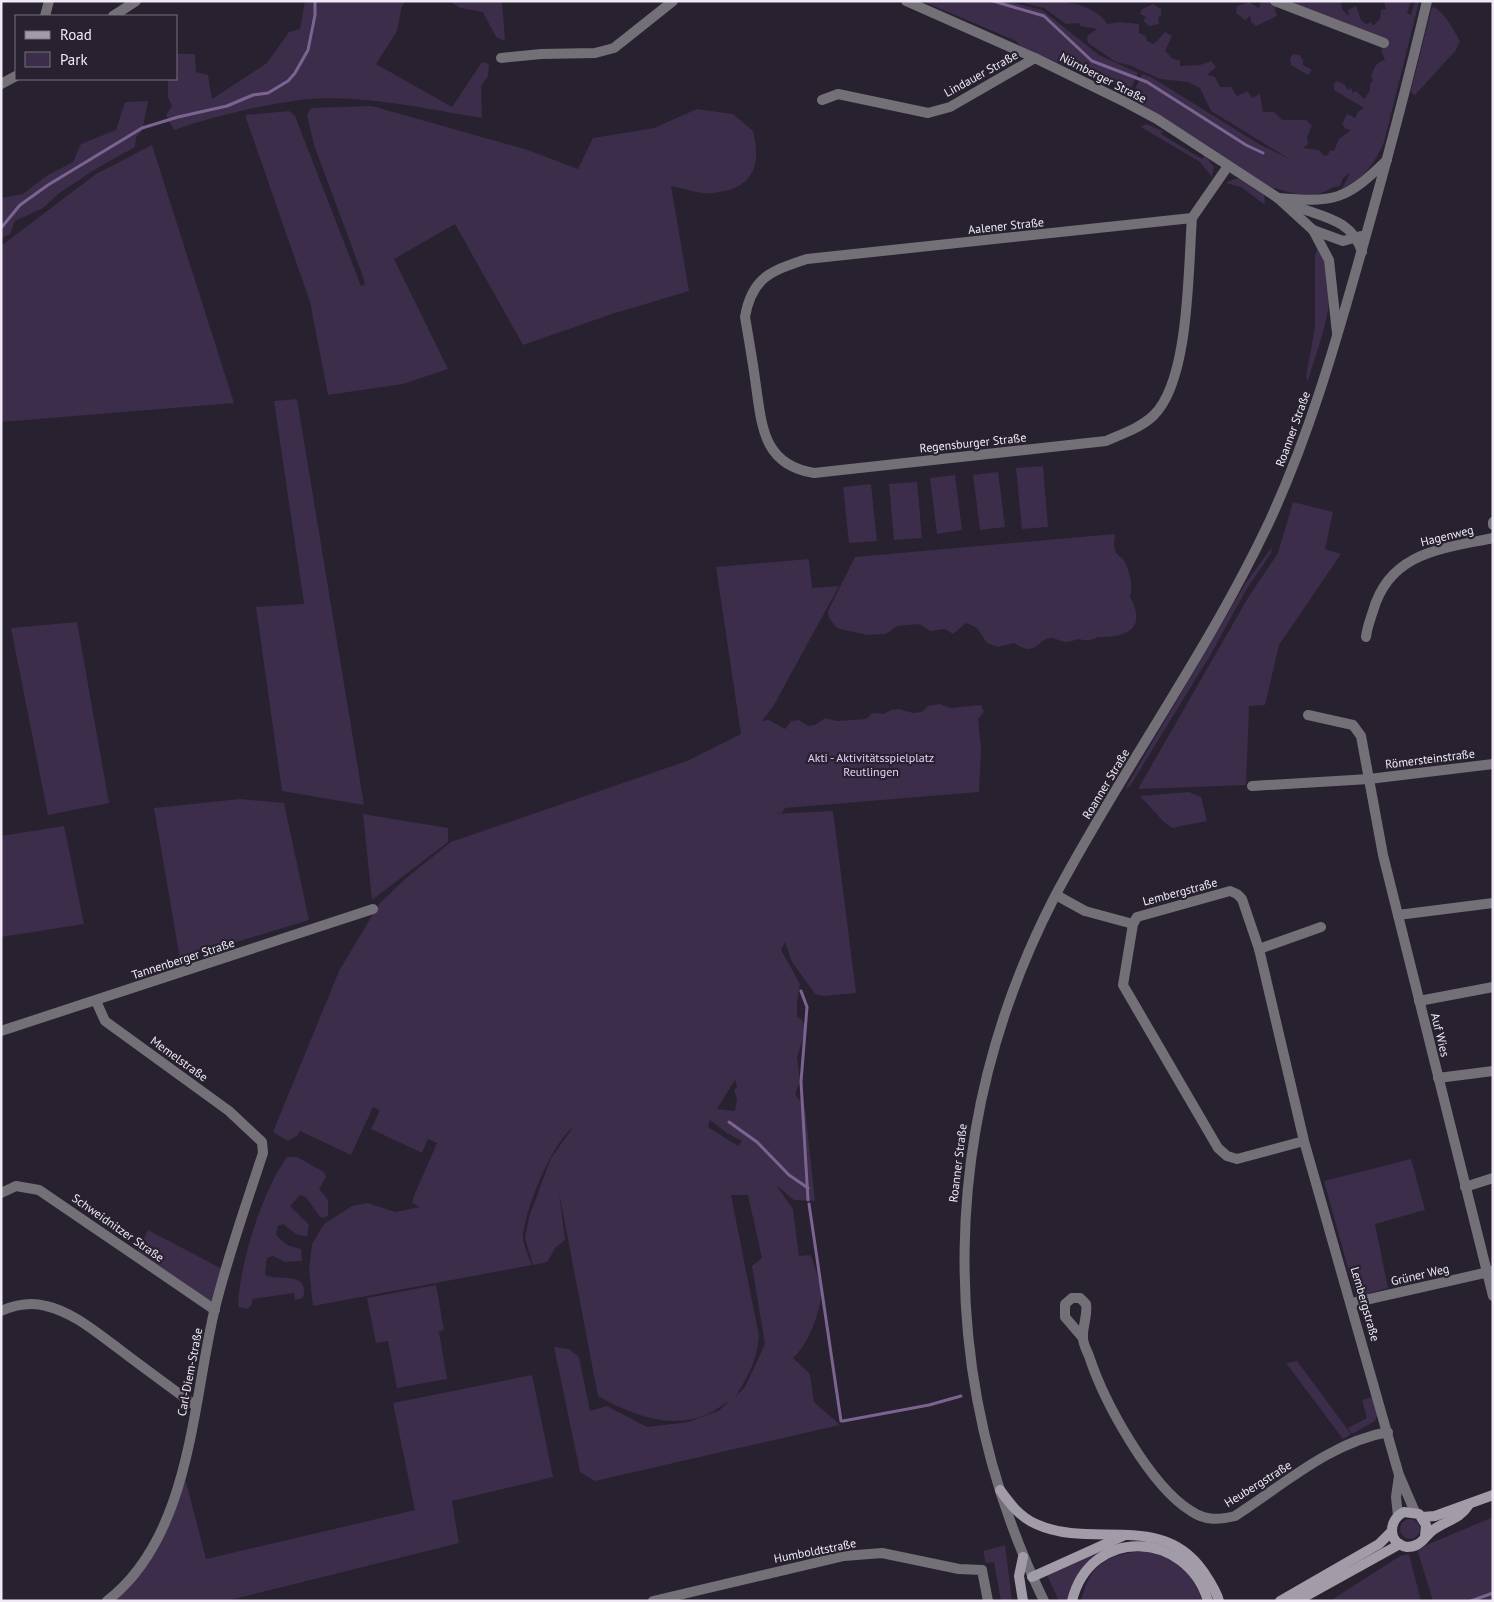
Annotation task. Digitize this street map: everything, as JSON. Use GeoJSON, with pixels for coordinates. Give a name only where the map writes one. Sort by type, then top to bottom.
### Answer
{"type":"FeatureCollection","features":[{"type":"Feature","properties":{"kind":"main road"},"geometry":{"type":"LineString","coordinates":[[1000,1490],[1023,1516],[1043,1527],[1077,1534],[1155,1537],[1184,1550],[1199,1566],[1220,1600]]}},
{"type":"Feature","properties":{"kind":"main road"},"geometry":{"type":"LineString","coordinates":[[1400,1544],[1392,1532],[1392,1524],[1398,1516],[1407,1512],[1429,1518],[1458,1506],[1468,1506],[1493,1495]]}},
{"type":"Feature","properties":{"kind":"main road"},"geometry":{"type":"LineString","coordinates":[[1297,1601],[1339,1576],[1400,1544],[1414,1546],[1434,1529],[1463,1514],[1468,1506]]}},
{"type":"Feature","properties":{"kind":"main road"},"geometry":{"type":"LineString","coordinates":[[1418,1515],[1427,1528],[1425,1537]]}},
{"type":"Feature","properties":{"kind":"main road"},"geometry":{"type":"LineString","coordinates":[[1280,1601],[1318,1577],[1379,1544],[1392,1532]]}},
{"type":"Feature","properties":{"kind":"main road"},"geometry":{"type":"LineString","coordinates":[[1032,1576],[1124,1535]]}},
{"type":"Feature","properties":{"kind":"main road"},"geometry":{"type":"LineString","coordinates":[[1072,1601],[1075,1587],[1093,1562],[1118,1548],[1132,1546],[1155,1548],[1170,1553],[1184,1562],[1201,1583],[1208,1601]]}},
{"type":"Feature","properties":{"kind":"main road"},"geometry":{"type":"LineString","coordinates":[[1023,1558],[1019,1576],[1023,1601]]}},
{"type":"Feature","properties":{"kind":"street"},"geometry":{"type":"LineString","coordinates":[[45,15],[49,1]]}},
{"type":"Feature","properties":{"kind":"street"},"geometry":{"type":"LineString","coordinates":[[115,15],[136,1]]}},
{"type":"Feature","properties":{"kind":"street"},"geometry":{"type":"LineString","coordinates":[[501,58],[541,54],[595,53],[614,48],[674,1]]}},
{"type":"Feature","properties":{"kind":"street","name":"Nürnberger Straße"},"geometry":{"type":"LineString","coordinates":[[906,1],[1035,58],[1157,119],[1278,198],[1313,230],[1329,260],[1338,336]]}},
{"type":"Feature","properties":{"kind":"street"},"geometry":{"type":"LineString","coordinates":[[1275,1],[1384,43]]}},
{"type":"Feature","properties":{"kind":"street","name":"Roanner Straße"},"geometry":{"type":"LineString","coordinates":[[1044,1601],[1023,1558],[1000,1490],[979,1409],[968,1343],[964,1276],[966,1195],[979,1107],[1000,1027],[1028,952],[1056,896],[1216,623],[1258,545],[1297,456],[1338,336],[1362,252],[1427,1]]}},
{"type":"Feature","properties":{"kind":"street","name":"Lindauer Straße"},"geometry":{"type":"LineString","coordinates":[[822,100],[838,94],[928,113],[950,107],[1035,58]]}},
{"type":"Feature","properties":{"kind":"street"},"geometry":{"type":"LineString","coordinates":[[1,84],[15,77]]}},
{"type":"Feature","properties":{"kind":"street","name":"Nürnberger Straße"},"geometry":{"type":"LineString","coordinates":[[1278,198],[1315,201],[1345,195],[1360,185],[1387,160]]}},
{"type":"Feature","properties":{"kind":"street"},"geometry":{"type":"LineString","coordinates":[[1192,218],[1228,166]]}},
{"type":"Feature","properties":{"kind":"street","name":"Nürnberger Straße"},"geometry":{"type":"LineString","coordinates":[[1278,198],[1345,225],[1356,238],[1362,252]]}},
{"type":"Feature","properties":{"kind":"street","name":"Aalener Straße"},"geometry":{"type":"LineString","coordinates":[[763,278],[785,266],[807,259],[1192,218]]}},
{"type":"Feature","properties":{"kind":"street","name":"Regensburger Straße"},"geometry":{"type":"LineString","coordinates":[[763,278],[754,288],[748,300],[746,317],[763,434],[782,461],[799,470],[814,473],[1106,441],[1136,428],[1154,415],[1170,389],[1183,343],[1192,218]]}},
{"type":"Feature","properties":{"kind":"street","name":"Nürnberger Straße"},"geometry":{"type":"LineString","coordinates":[[1313,230],[1343,241],[1356,238]]}},
{"type":"Feature","properties":{"kind":"street"},"geometry":{"type":"LineString","coordinates":[[1356,238],[1367,231]]}},
{"type":"Feature","properties":{"kind":"street","name":"Hagenweg"},"geometry":{"type":"LineString","coordinates":[[1366,637],[1376,597],[1391,576],[1408,561],[1420,554],[1493,538]]}},
{"type":"Feature","properties":{"kind":"street","name":"Römersteinstraße"},"geometry":{"type":"LineString","coordinates":[[1308,715],[1347,723],[1358,729],[1364,745],[1370,779]]}},
{"type":"Feature","properties":{"kind":"street","name":"Römersteinstraße"},"geometry":{"type":"LineString","coordinates":[[1252,786],[1370,779],[1493,764]]}},
{"type":"Feature","properties":{"kind":"street","name":"Auf Wies"},"geometry":{"type":"LineString","coordinates":[[1370,779],[1378,835],[1465,1187],[1490,1272],[1493,1296]]}},
{"type":"Feature","properties":{"kind":"street","name":"Lembergstraße"},"geometry":{"type":"LineString","coordinates":[[1133,924],[1137,917],[1148,913],[1230,891],[1242,899],[1259,949],[1304,1141],[1352,1303],[1399,1475],[1418,1515]]}},
{"type":"Feature","properties":{"kind":"street"},"geometry":{"type":"LineString","coordinates":[[1056,896],[1085,911],[1133,924],[1123,984],[1218,1148],[1226,1156],[1237,1159],[1304,1141]]}},
{"type":"Feature","properties":{"kind":"street"},"geometry":{"type":"LineString","coordinates":[[1398,915],[1493,903]]}},
{"type":"Feature","properties":{"kind":"street","name":"Tannenberger Straße"},"geometry":{"type":"LineString","coordinates":[[1,1031],[373,909]]}},
{"type":"Feature","properties":{"kind":"street"},"geometry":{"type":"LineString","coordinates":[[1259,949],[1320,928]]}},
{"type":"Feature","properties":{"kind":"street"},"geometry":{"type":"LineString","coordinates":[[1418,1001],[1493,987]]}},
{"type":"Feature","properties":{"kind":"street","name":"Memelstraße"},"geometry":{"type":"LineString","coordinates":[[96,1001],[105,1021],[228,1111],[254,1133]]}},
{"type":"Feature","properties":{"kind":"street"},"geometry":{"type":"LineString","coordinates":[[1438,1078],[1493,1071]]}},
{"type":"Feature","properties":{"kind":"street","name":"Carl-Diem-Straße"},"geometry":{"type":"LineString","coordinates":[[107,1601],[123,1587],[141,1566],[165,1522],[183,1470],[214,1310],[263,1153],[262,1142],[254,1133]]}},
{"type":"Feature","properties":{"kind":"street"},"geometry":{"type":"LineString","coordinates":[[1465,1187],[1493,1178]]}},
{"type":"Feature","properties":{"kind":"street","name":"Schweidnitzer Straße"},"geometry":{"type":"LineString","coordinates":[[1,1193],[16,1186],[39,1190],[214,1310]]}},
{"type":"Feature","properties":{"kind":"street","name":"Grüner Weg"},"geometry":{"type":"LineString","coordinates":[[1352,1303],[1490,1272]]}},
{"type":"Feature","properties":{"kind":"street"},"geometry":{"type":"LineString","coordinates":[[1,1311],[19,1305],[32,1304],[65,1312],[89,1327],[196,1406]]}},
{"type":"Feature","properties":{"kind":"street","name":"Heubergstraße"},"geometry":{"type":"LineString","coordinates":[[1083,1338],[1093,1367],[1113,1412],[1148,1468],[1178,1501],[1192,1512],[1208,1519],[1220,1520],[1235,1516],[1326,1455],[1365,1436],[1388,1432]]}},
{"type":"Feature","properties":{"kind":"street","name":"Lembergstraße"},"geometry":{"type":"LineString","coordinates":[[1398,1516],[1396,1497],[1399,1475]]}},
{"type":"Feature","properties":{"kind":"street","name":"Humboldtstraße"},"geometry":{"type":"LineString","coordinates":[[653,1601],[844,1556],[882,1553],[959,1570],[982,1570],[988,1601]]}},
{"type":"Feature","properties":{"kind":"green space"},"geometry":{"type":"Polygon","coordinates":[[[305,1],[406,1],[402,6],[397,31],[376,64],[452,107],[482,62],[489,64],[488,76],[481,86],[482,118],[367,100],[322,98],[252,108],[174,130],[166,115],[172,106],[168,97],[168,80],[178,80],[178,54],[195,54],[196,72],[208,75],[212,99],[267,63],[289,32],[300,29],[305,1]]]}},
{"type":"Feature","properties":{"kind":"green space"},"geometry":{"type":"Polygon","coordinates":[[[448,1],[502,1],[505,41],[496,37],[483,12],[461,8],[448,1]]]}},
{"type":"Feature","properties":{"kind":"green space"},"geometry":{"type":"Polygon","coordinates":[[[922,1],[1007,1],[1042,10],[1099,55],[1138,73],[1129,93],[1092,71],[1088,76],[1021,47],[1016,41],[922,1]]]}},
{"type":"Feature","properties":{"kind":"green space"},"geometry":{"type":"Polygon","coordinates":[[[1015,1],[1068,1],[1096,12],[1107,24],[1119,22],[1139,24],[1139,33],[1146,36],[1147,41],[1154,44],[1165,32],[1172,36],[1165,51],[1173,59],[1180,60],[1180,66],[1200,65],[1211,61],[1216,67],[1207,75],[1215,77],[1220,87],[1231,87],[1237,96],[1248,91],[1252,98],[1260,94],[1263,112],[1274,112],[1282,120],[1306,120],[1312,126],[1307,137],[1308,144],[1303,148],[1319,150],[1324,156],[1328,155],[1330,150],[1334,151],[1339,139],[1351,130],[1346,129],[1342,124],[1347,114],[1355,118],[1358,112],[1364,108],[1334,90],[1334,84],[1337,81],[1345,85],[1347,90],[1351,88],[1353,93],[1356,91],[1364,99],[1370,91],[1370,84],[1373,80],[1371,76],[1374,68],[1379,62],[1385,60],[1381,50],[1388,40],[1315,15],[1311,9],[1300,9],[1296,3],[1280,1],[1338,1],[1341,3],[1342,9],[1349,16],[1348,10],[1356,6],[1361,20],[1366,24],[1371,22],[1373,26],[1380,19],[1381,10],[1386,9],[1384,1],[1414,1],[1410,4],[1407,13],[1411,15],[1415,1],[1419,2],[1384,142],[1376,158],[1356,182],[1341,191],[1350,173],[1343,178],[1340,186],[1311,196],[1272,188],[1131,98],[1142,74],[1151,77],[1259,144],[1291,160],[1211,111],[1200,88],[1188,82],[1160,79],[1129,65],[1116,62],[1088,43],[1087,36],[1097,29],[1080,26],[1079,23],[1066,24],[1044,8],[1015,1]]]}},
{"type":"Feature","properties":{"kind":"green space"},"geometry":{"type":"Polygon","coordinates":[[[1261,1],[1276,2],[1275,10],[1277,16],[1256,26],[1251,22],[1250,16],[1245,20],[1236,13],[1237,6],[1249,2],[1259,8],[1261,1]]]}},
{"type":"Feature","properties":{"kind":"green space"},"geometry":{"type":"Polygon","coordinates":[[[1153,4],[1161,9],[1161,16],[1158,17],[1159,24],[1149,26],[1143,21],[1146,17],[1140,14],[1142,9],[1153,4]]]}},
{"type":"Feature","properties":{"kind":"green space"},"geometry":{"type":"Polygon","coordinates":[[[1432,7],[1440,11],[1460,41],[1456,50],[1415,95],[1411,90],[1432,7]]]}},
{"type":"Feature","properties":{"kind":"green space"},"geometry":{"type":"Polygon","coordinates":[[[1293,54],[1299,55],[1303,60],[1303,65],[1312,70],[1308,75],[1291,65],[1290,59],[1293,54]]]}},
{"type":"Feature","properties":{"kind":"green space"},"geometry":{"type":"Polygon","coordinates":[[[148,101],[142,131],[136,137],[135,147],[94,170],[58,194],[43,208],[15,221],[10,234],[1,238],[1,198],[23,194],[48,175],[73,162],[81,144],[116,130],[125,102],[148,101]]]}},
{"type":"Feature","properties":{"kind":"green space"},"geometry":{"type":"Polygon","coordinates":[[[372,106],[528,150],[578,169],[593,138],[654,128],[697,109],[733,114],[753,131],[756,144],[755,165],[746,181],[727,191],[703,193],[671,186],[689,291],[612,314],[523,345],[455,224],[394,259],[448,369],[403,384],[328,395],[310,302],[245,115],[289,111],[295,116],[361,286],[365,284],[362,274],[314,145],[307,115],[311,108],[372,106]]]}},
{"type":"Feature","properties":{"kind":"green space"},"geometry":{"type":"Polygon","coordinates":[[[1146,124],[1163,131],[1161,134],[1202,159],[1205,156],[1214,167],[1212,177],[1200,162],[1141,127],[1146,124]]]}},
{"type":"Feature","properties":{"kind":"green space"},"geometry":{"type":"Polygon","coordinates":[[[152,145],[234,403],[1,422],[1,246],[96,174],[152,145]]]}},
{"type":"Feature","properties":{"kind":"green space"},"geometry":{"type":"Polygon","coordinates":[[[1239,179],[1264,195],[1265,205],[1241,187],[1226,183],[1239,179]]]}},
{"type":"Feature","properties":{"kind":"green space"},"geometry":{"type":"Polygon","coordinates":[[[1318,247],[1326,263],[1329,279],[1329,296],[1323,331],[1308,381],[1306,377],[1315,327],[1315,255],[1318,247]]]}},
{"type":"Feature","properties":{"kind":"green space"},"geometry":{"type":"Polygon","coordinates":[[[297,399],[364,805],[282,791],[256,607],[304,604],[274,401],[297,399]]]}},
{"type":"Feature","properties":{"kind":"green space"},"geometry":{"type":"Polygon","coordinates":[[[1043,466],[1048,527],[1022,529],[1016,468],[1043,466]]]}},
{"type":"Feature","properties":{"kind":"green space"},"geometry":{"type":"Polygon","coordinates":[[[998,472],[1005,527],[980,530],[973,475],[998,472]]]}},
{"type":"Feature","properties":{"kind":"green space"},"geometry":{"type":"Polygon","coordinates":[[[955,475],[962,530],[937,534],[930,478],[955,475]]]}},
{"type":"Feature","properties":{"kind":"green space"},"geometry":{"type":"Polygon","coordinates":[[[917,482],[922,538],[894,540],[889,484],[917,482]]]}},
{"type":"Feature","properties":{"kind":"green space"},"geometry":{"type":"Polygon","coordinates":[[[871,484],[877,541],[849,543],[843,487],[871,484]]]}},
{"type":"Feature","properties":{"kind":"green space"},"geometry":{"type":"Polygon","coordinates":[[[1293,502],[1333,512],[1325,549],[1341,554],[1279,645],[1265,705],[1249,706],[1246,785],[1138,789],[1249,596],[1278,553],[1293,502]]]}},
{"type":"Feature","properties":{"kind":"green space"},"geometry":{"type":"Polygon","coordinates":[[[1115,534],[1114,548],[1116,553],[1123,559],[1129,573],[1131,583],[1130,597],[1135,607],[1136,616],[1132,628],[1119,635],[1066,642],[1051,638],[1028,649],[1014,643],[998,647],[987,643],[977,628],[966,623],[953,634],[945,629],[930,631],[919,624],[897,626],[886,634],[866,635],[837,628],[829,618],[828,611],[855,557],[1115,534]]]}},
{"type":"Feature","properties":{"kind":"green space"},"geometry":{"type":"Polygon","coordinates":[[[1272,547],[1271,553],[1246,590],[1211,654],[1130,786],[1125,789],[1245,584],[1272,547]]]}},
{"type":"Feature","properties":{"kind":"green space","name":"Akti - Aktivitätsspielplatz Reutlingen"},"geometry":{"type":"Polygon","coordinates":[[[809,559],[812,588],[839,586],[774,705],[762,721],[769,720],[785,729],[791,721],[799,720],[808,726],[815,725],[825,718],[837,721],[866,719],[872,713],[884,714],[891,710],[899,709],[913,713],[922,712],[928,706],[940,704],[950,708],[981,705],[984,712],[978,719],[981,749],[979,792],[785,808],[782,813],[774,814],[833,811],[856,993],[823,996],[815,994],[792,962],[785,942],[781,950],[800,984],[797,1017],[802,1020],[806,1029],[797,1057],[800,1081],[795,1094],[805,1108],[815,1201],[794,1200],[776,1185],[793,1209],[799,1256],[811,1255],[821,1288],[819,1309],[812,1328],[803,1346],[793,1358],[810,1374],[814,1402],[840,1425],[595,1481],[580,1472],[554,1347],[569,1349],[579,1357],[590,1411],[607,1406],[647,1427],[689,1422],[718,1411],[730,1401],[706,1415],[678,1421],[650,1418],[636,1414],[598,1396],[559,1192],[565,1240],[556,1247],[547,1262],[533,1265],[525,1238],[529,1217],[551,1158],[574,1126],[557,1146],[541,1176],[529,1209],[523,1240],[532,1265],[313,1306],[309,1270],[312,1244],[324,1224],[352,1206],[367,1203],[396,1212],[420,1207],[412,1203],[437,1143],[428,1139],[422,1153],[371,1129],[380,1110],[373,1107],[351,1155],[300,1131],[297,1136],[288,1141],[273,1132],[339,971],[379,904],[405,879],[451,842],[687,761],[741,734],[716,567],[809,559]],[[735,1080],[717,1109],[735,1111],[737,1099],[734,1090],[737,1087],[735,1080]],[[710,1120],[708,1127],[738,1146],[742,1141],[727,1133],[710,1120]],[[731,1195],[759,1336],[751,1368],[736,1396],[745,1387],[765,1344],[752,1266],[762,1258],[748,1195],[731,1195]]]}},
{"type":"Feature","properties":{"kind":"green space"},"geometry":{"type":"Polygon","coordinates":[[[77,622],[109,803],[48,815],[11,628],[77,622]]]}},
{"type":"Feature","properties":{"kind":"green space"},"geometry":{"type":"Polygon","coordinates":[[[1189,792],[1201,797],[1207,821],[1172,828],[1140,796],[1189,792]]]}},
{"type":"Feature","properties":{"kind":"green space"},"geometry":{"type":"Polygon","coordinates":[[[240,799],[284,803],[309,920],[180,959],[154,808],[240,799]]]}},
{"type":"Feature","properties":{"kind":"green space"},"geometry":{"type":"Polygon","coordinates":[[[363,814],[448,828],[448,842],[372,900],[363,814]]]}},
{"type":"Feature","properties":{"kind":"green space"},"geometry":{"type":"Polygon","coordinates":[[[64,826],[84,924],[1,937],[1,836],[64,826]]]}},
{"type":"Feature","properties":{"kind":"green space"},"geometry":{"type":"Polygon","coordinates":[[[287,1157],[297,1157],[324,1172],[326,1177],[319,1189],[328,1200],[328,1215],[324,1218],[320,1217],[306,1197],[300,1195],[290,1206],[309,1225],[307,1237],[296,1234],[283,1224],[278,1226],[276,1235],[287,1245],[301,1249],[302,1261],[285,1262],[273,1256],[267,1258],[265,1273],[267,1276],[299,1281],[304,1290],[303,1298],[295,1300],[294,1293],[252,1299],[252,1304],[248,1309],[238,1307],[239,1290],[253,1229],[269,1189],[287,1157]]]}},
{"type":"Feature","properties":{"kind":"green space"},"geometry":{"type":"Polygon","coordinates":[[[1411,1159],[1425,1210],[1375,1224],[1388,1288],[1356,1297],[1324,1181],[1411,1159]]]}},
{"type":"Feature","properties":{"kind":"green space"},"geometry":{"type":"Polygon","coordinates":[[[148,1230],[226,1271],[215,1308],[136,1255],[148,1230]]]}},
{"type":"Feature","properties":{"kind":"green space"},"geometry":{"type":"Polygon","coordinates":[[[436,1285],[444,1330],[436,1332],[439,1332],[447,1379],[397,1388],[388,1341],[376,1343],[367,1298],[436,1285]]]}},
{"type":"Feature","properties":{"kind":"green space"},"geometry":{"type":"Polygon","coordinates":[[[1297,1361],[1351,1434],[1343,1439],[1286,1363],[1297,1361]]]}},
{"type":"Feature","properties":{"kind":"green space"},"geometry":{"type":"Polygon","coordinates":[[[532,1375],[553,1477],[452,1501],[459,1543],[226,1601],[107,1601],[141,1566],[183,1470],[206,1559],[415,1510],[393,1403],[532,1375]]]}},
{"type":"Feature","properties":{"kind":"green space"},"geometry":{"type":"Polygon","coordinates":[[[1372,1397],[1378,1412],[1375,1421],[1352,1434],[1348,1428],[1367,1418],[1362,1400],[1372,1397]]]}},
{"type":"Feature","properties":{"kind":"green space"},"geometry":{"type":"Polygon","coordinates":[[[1493,1517],[1493,1601],[1433,1601],[1417,1549],[1493,1517]]]}},
{"type":"Feature","properties":{"kind":"green space"},"geometry":{"type":"Polygon","coordinates":[[[1410,1519],[1417,1522],[1420,1529],[1417,1536],[1410,1539],[1403,1536],[1400,1529],[1403,1522],[1410,1519]]]}},
{"type":"Feature","properties":{"kind":"green space"},"geometry":{"type":"Polygon","coordinates":[[[1133,1541],[1160,1545],[1185,1557],[1201,1574],[1215,1601],[1212,1601],[1197,1571],[1133,1542],[1118,1545],[1081,1571],[1068,1601],[1059,1601],[1047,1575],[1117,1543],[1133,1541]]]}},
{"type":"Feature","properties":{"kind":"green space"},"geometry":{"type":"Polygon","coordinates":[[[1005,1545],[1012,1601],[1001,1601],[994,1562],[986,1563],[983,1551],[1005,1545]]]}},
{"type":"Feature","properties":{"kind":"green space"},"geometry":{"type":"Polygon","coordinates":[[[1142,1551],[1166,1555],[1177,1562],[1193,1581],[1202,1601],[1081,1601],[1089,1578],[1101,1564],[1119,1555],[1142,1551]]]}},
{"type":"Feature","properties":{"kind":"green space"},"geometry":{"type":"Polygon","coordinates":[[[1409,1554],[1421,1601],[1330,1601],[1400,1556],[1409,1554]]]}},
{"type":"Feature","properties":{"kind":"waterway"},"geometry":{"type":"LineString","coordinates":[[1,228],[20,205],[48,185],[142,128],[178,117],[227,106],[253,95],[268,93],[288,81],[295,73],[308,50],[315,15],[315,1]]}},
{"type":"Feature","properties":{"kind":"waterway"},"geometry":{"type":"LineString","coordinates":[[993,1],[1044,16],[1092,61],[1147,82],[1246,145],[1263,153]]}},
{"type":"Feature","properties":{"kind":"waterway"},"geometry":{"type":"LineString","coordinates":[[801,991],[807,1007],[801,1082],[808,1200]]}},
{"type":"Feature","properties":{"kind":"waterway"},"geometry":{"type":"LineString","coordinates":[[729,1122],[757,1142],[789,1175],[808,1188]]}},
{"type":"Feature","properties":{"kind":"waterway"},"geometry":{"type":"LineString","coordinates":[[809,1204],[841,1421]]}},
{"type":"Feature","properties":{"kind":"waterway"},"geometry":{"type":"LineString","coordinates":[[843,1421],[929,1405],[961,1396]]}},
{"type":"Feature","properties":{"kind":"waterway"},"geometry":{"type":"LineString","coordinates":[[1471,1601],[1493,1593]]}}]}
